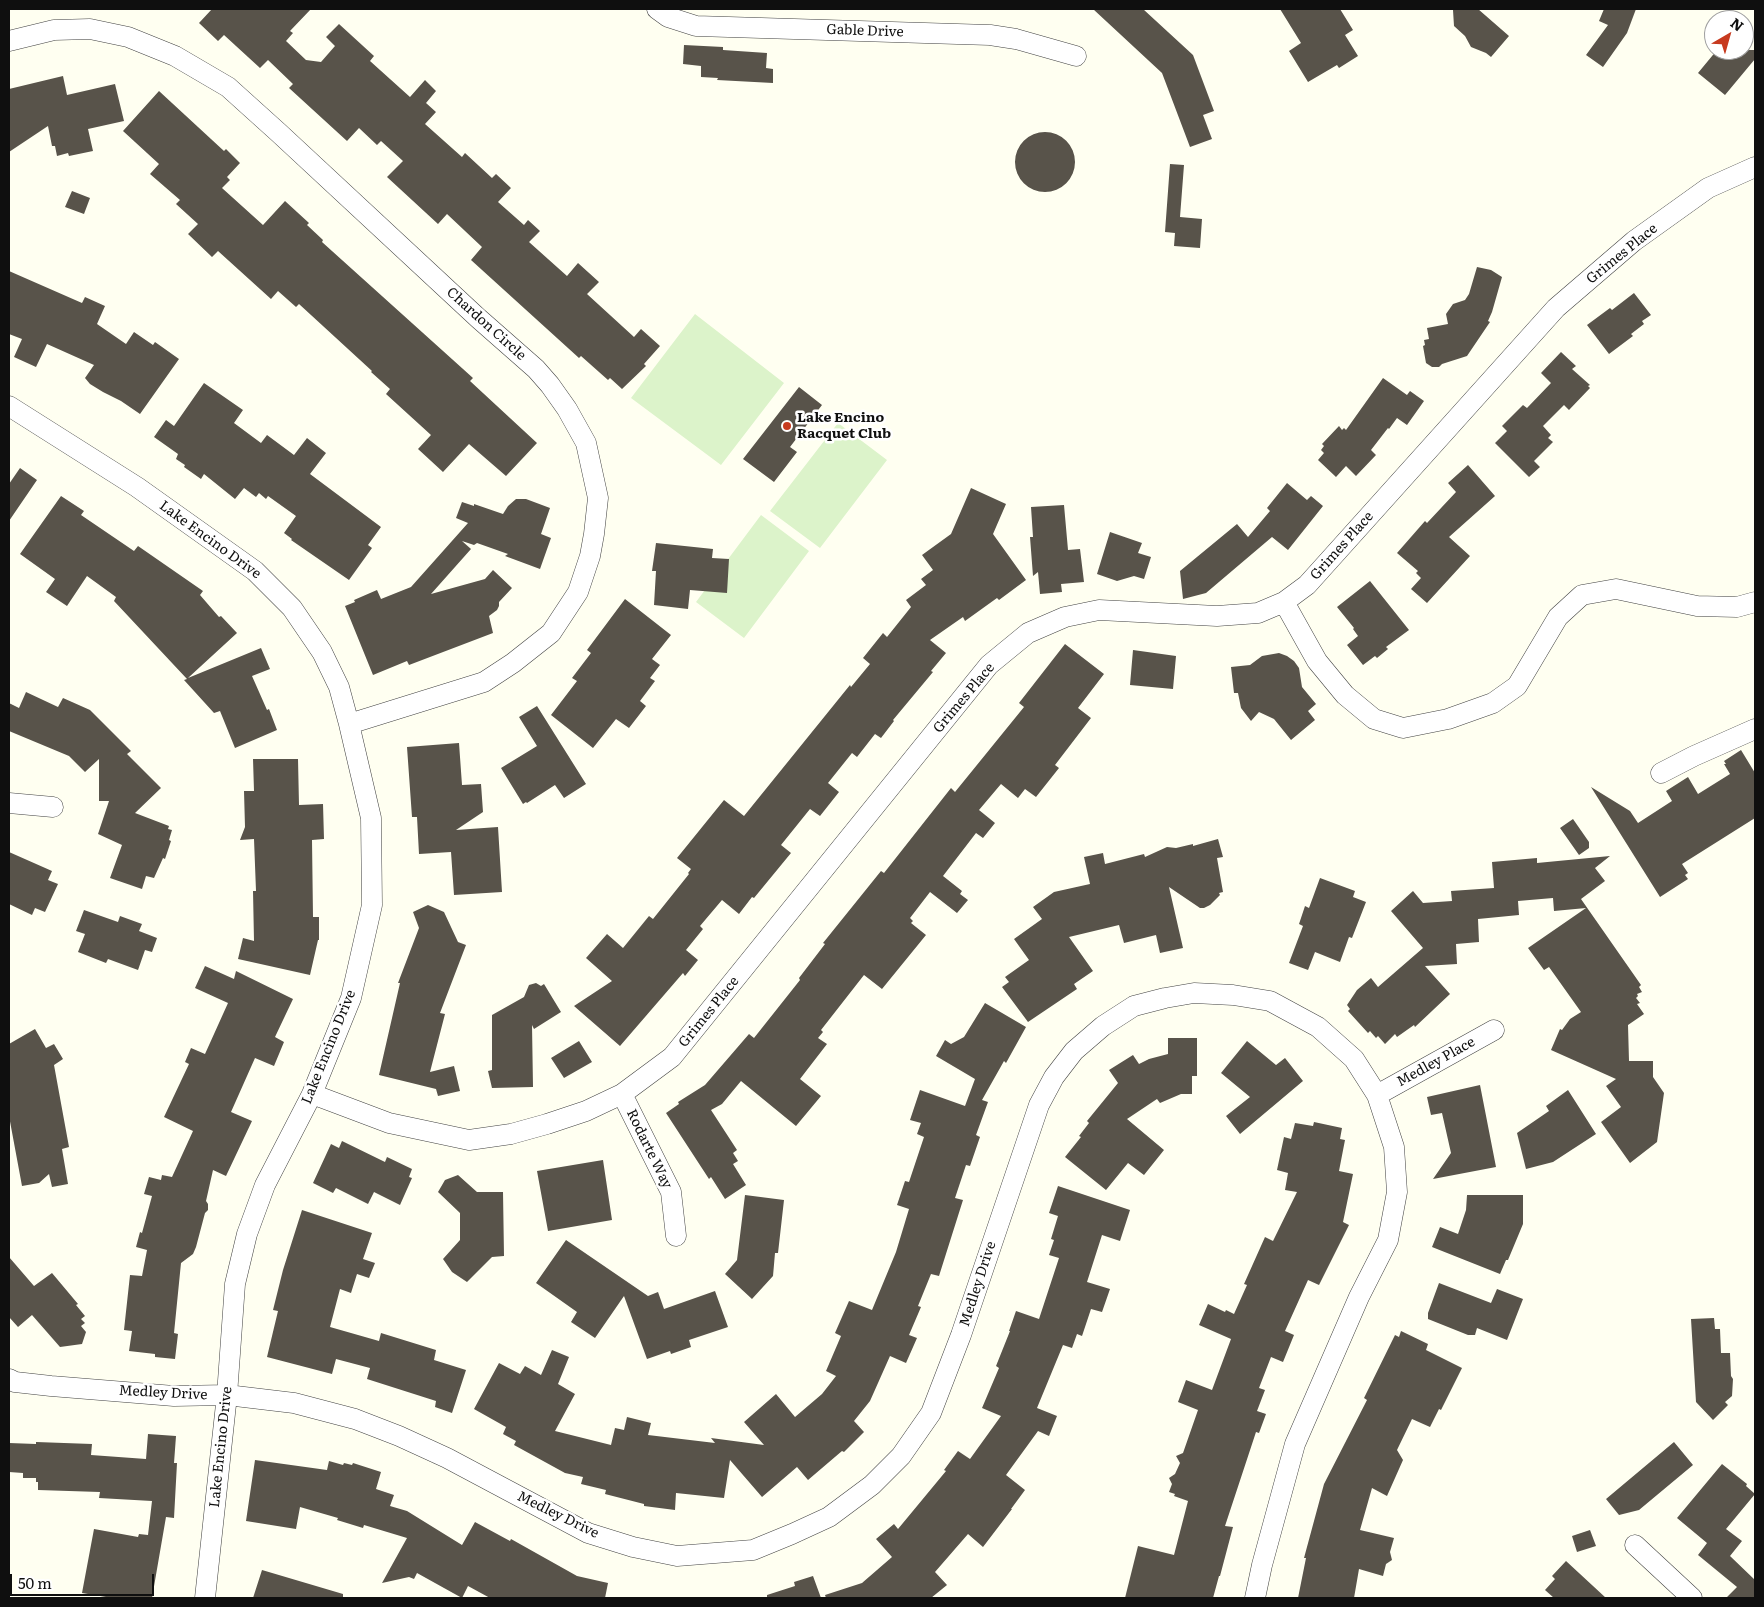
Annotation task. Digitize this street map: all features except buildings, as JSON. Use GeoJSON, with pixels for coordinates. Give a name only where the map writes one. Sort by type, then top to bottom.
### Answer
{"type":"FeatureCollection","features":[{"type":"Feature","properties":{"kind":"street","name":"Gable Drive"},"geometry":{"type":"LineString","coordinates":[[657,9],[668,17],[696,26],[990,35],[1016,39],[1076,56]]}},
{"type":"Feature","properties":{"kind":"street","name":"Chardon Circle"},"geometry":{"type":"LineString","coordinates":[[9,41],[54,30],[90,30],[128,37],[175,56],[228,87],[478,318],[536,369],[550,385],[586,443],[598,498],[593,541],[578,592],[551,633],[513,663],[484,682],[349,724]]}},
{"type":"Feature","properties":{"kind":"street","name":"Grimes Place"},"geometry":{"type":"LineString","coordinates":[[312,1094],[389,1123],[470,1140],[511,1134],[547,1124],[586,1111],[622,1094],[672,1057],[990,665],[1028,634],[1065,616],[1100,610],[1217,616],[1258,613],[1284,602],[1307,585],[1556,308],[1634,241],[1708,188],[1755,167]]}},
{"type":"Feature","properties":{"kind":"street","name":"Lake Encino Drive"},"geometry":{"type":"LineString","coordinates":[[9,406],[137,487],[255,571],[292,608],[322,652],[339,687],[371,818],[372,905],[351,998],[312,1094],[266,1184],[247,1234],[235,1284],[227,1395],[205,1598]]}},
{"type":"Feature","properties":{"kind":"street"},"geometry":{"type":"LineString","coordinates":[[1284,602],[1317,661],[1345,695],[1374,718],[1403,728],[1448,719],[1493,703],[1517,686],[1558,617],[1582,596],[1616,590],[1697,606],[1737,607],[1755,602]]}},
{"type":"Feature","properties":{"kind":"street"},"geometry":{"type":"LineString","coordinates":[[1661,773],[1755,729]]}},
{"type":"Feature","properties":{"kind":"street"},"geometry":{"type":"LineString","coordinates":[[9,803],[53,807]]}},
{"type":"Feature","properties":{"kind":"street","name":"Medley Drive"},"geometry":{"type":"LineString","coordinates":[[9,1379],[15,1382],[51,1386],[174,1396],[227,1395],[294,1403],[355,1419],[399,1436],[447,1458],[588,1533],[633,1547],[677,1556],[753,1550],[829,1517],[872,1485],[901,1456],[931,1413],[961,1335],[1039,1105],[1054,1077],[1074,1051],[1103,1026],[1134,1006],[1187,994],[1233,995],[1270,1002],[1318,1027],[1354,1059],[1377,1095],[1394,1147],[1398,1192],[1388,1240],[1359,1297],[1295,1444],[1262,1565],[1255,1598]]}},
{"type":"Feature","properties":{"kind":"street","name":"Medley Place"},"geometry":{"type":"LineString","coordinates":[[1377,1095],[1494,1030]]}},
{"type":"Feature","properties":{"kind":"street","name":"Rodarte Way"},"geometry":{"type":"LineString","coordinates":[[622,1094],[671,1192],[676,1236]]}},
{"type":"Feature","properties":{"kind":"street"},"geometry":{"type":"LineString","coordinates":[[1636,1545],[1692,1598]]}},
{"type":"Feature","properties":{"kind":"green space"},"geometry":{"type":"Polygon","coordinates":[[[695,314],[784,383],[721,465],[631,398],[695,314]]]}},
{"type":"Feature","properties":{"kind":"green space"},"geometry":{"type":"Polygon","coordinates":[[[838,423],[887,460],[820,548],[770,511],[838,423]]]}},
{"type":"Feature","properties":{"kind":"green space"},"geometry":{"type":"Polygon","coordinates":[[[761,515],[809,551],[744,638],[696,602],[761,515]]]}},
{"type":"Feature","properties":{"kind":"place","name":"Lake Encino Racquet Club"},"geometry":{"type":"Point","coordinates":[787,426]}}]}
